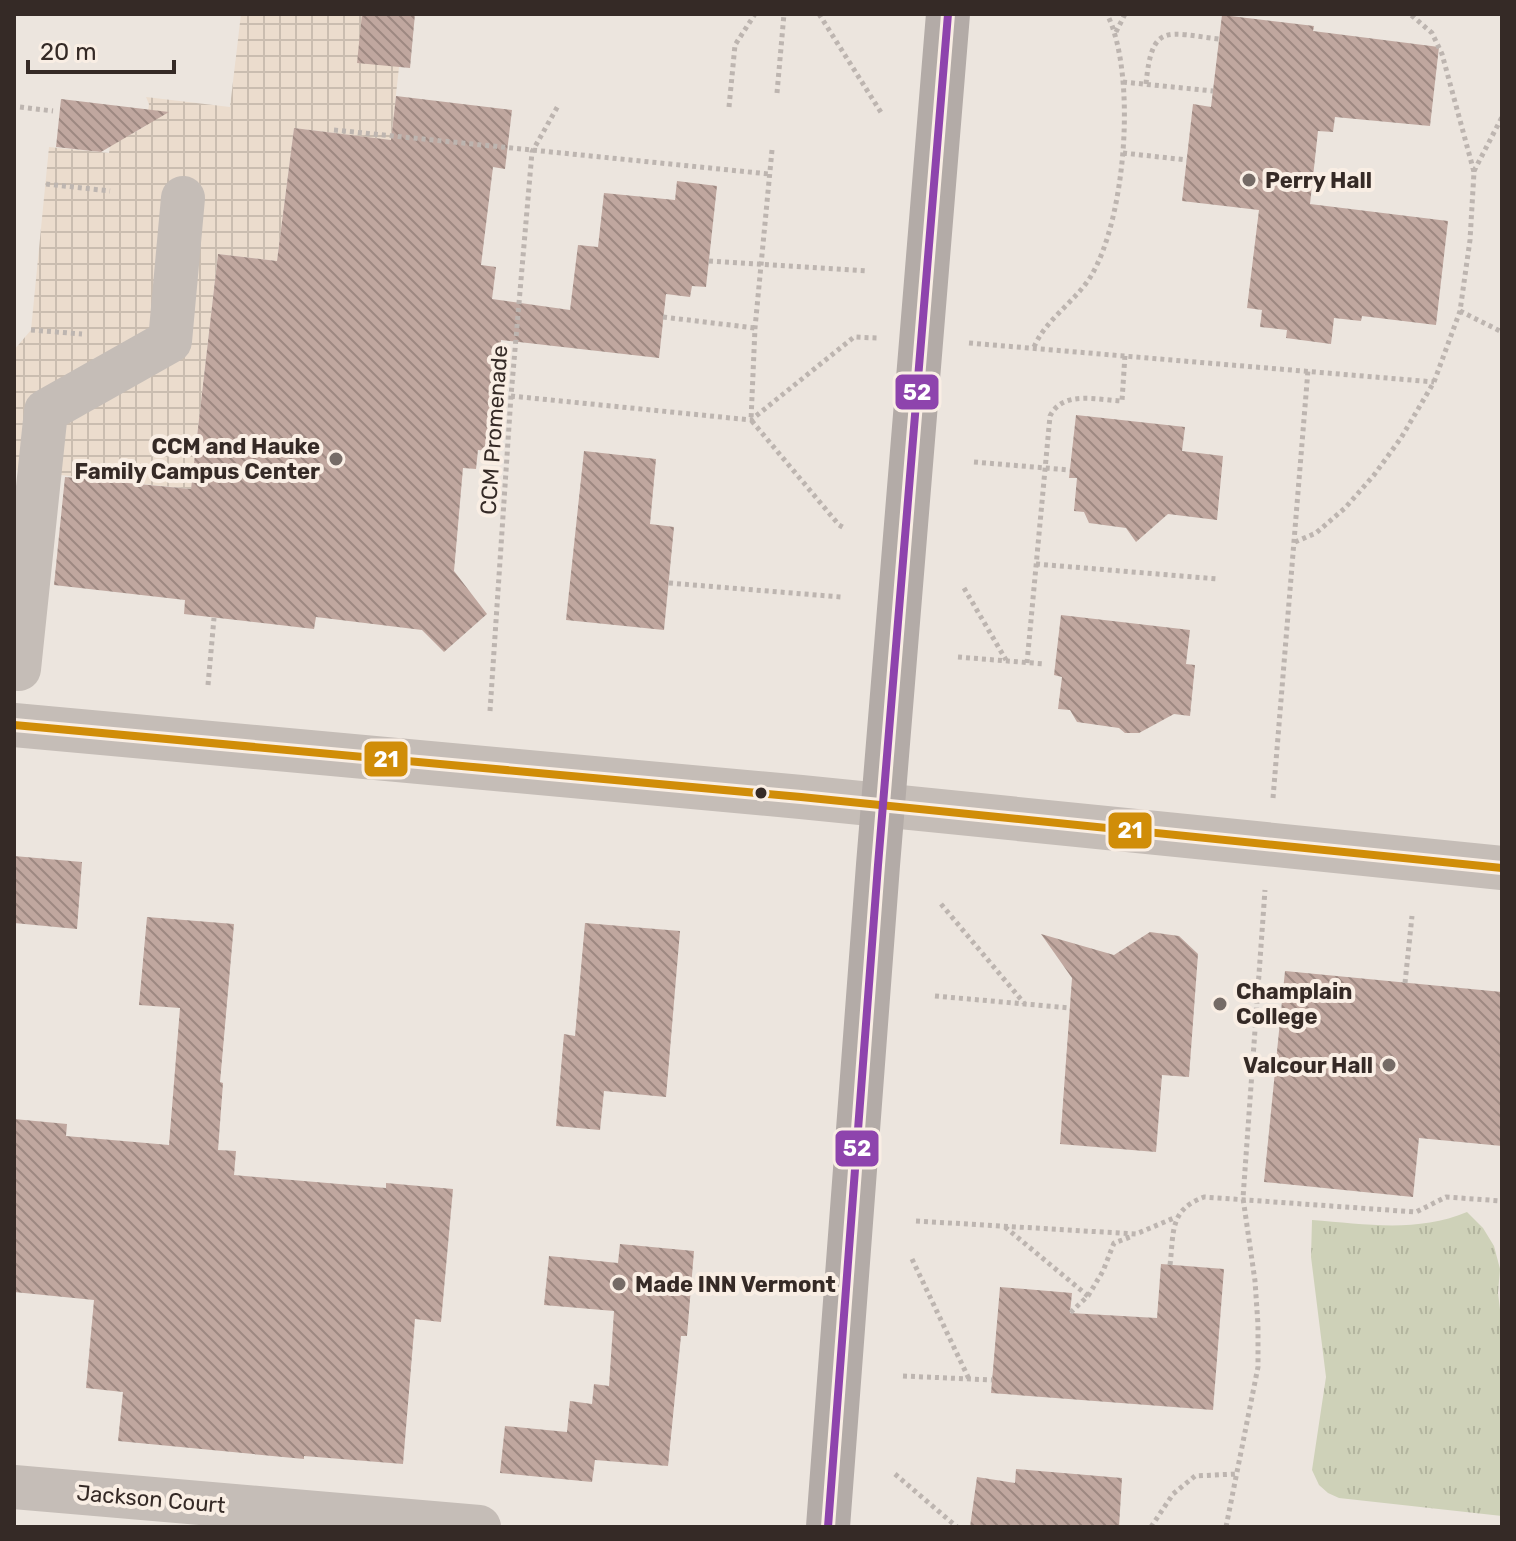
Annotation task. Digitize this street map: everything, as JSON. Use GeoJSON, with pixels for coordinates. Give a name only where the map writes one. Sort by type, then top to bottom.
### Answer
{"type":"FeatureCollection","features":[{"type":"Feature","properties":{"kind":"main road"},"geometry":{"type":"LineString","coordinates":[[828,1527],[948,14]]}},
{"type":"Feature","properties":{"kind":"street"},"geometry":{"type":"LineString","coordinates":[[19,669],[46,411],[170,341],[183,198]]}},
{"type":"Feature","properties":{"kind":"street"},"geometry":{"type":"LineString","coordinates":[[14,725],[883,805],[1502,868]]}},
{"type":"Feature","properties":{"kind":"street","name":"Jackson Court"},"geometry":{"type":"LineString","coordinates":[[14,1487],[479,1527]]}},
{"type":"Feature","properties":{"kind":"path"},"geometry":{"type":"LineString","coordinates":[[729,107],[735,45],[755,14]]}},
{"type":"Feature","properties":{"kind":"path"},"geometry":{"type":"LineString","coordinates":[[777,93],[784,14]]}},
{"type":"Feature","properties":{"kind":"path"},"geometry":{"type":"LineString","coordinates":[[819,14],[882,114]]}},
{"type":"Feature","properties":{"kind":"path"},"geometry":{"type":"LineString","coordinates":[[1034,347],[1040,333],[1092,274],[1114,208],[1123,153],[1123,82],[1116,32],[1107,14]]}},
{"type":"Feature","properties":{"kind":"path"},"geometry":{"type":"LineString","coordinates":[[1116,32],[1125,14]]}},
{"type":"Feature","properties":{"kind":"path"},"geometry":{"type":"LineString","coordinates":[[1295,542],[1316,533],[1345,508],[1401,438],[1434,382],[1460,311],[1470,240],[1474,172],[1442,54],[1432,33],[1410,14]]}},
{"type":"Feature","properties":{"kind":"path"},"geometry":{"type":"LineString","coordinates":[[1146,84],[1153,44],[1161,36],[1172,33],[1219,39]]}},
{"type":"Feature","properties":{"kind":"path"},"geometry":{"type":"LineString","coordinates":[[1123,82],[1213,91]]}},
{"type":"Feature","properties":{"kind":"path"},"geometry":{"type":"LineString","coordinates":[[532,152],[559,104]]}},
{"type":"Feature","properties":{"kind":"path"},"geometry":{"type":"LineString","coordinates":[[20,107],[53,111]]}},
{"type":"Feature","properties":{"kind":"path"},"geometry":{"type":"LineString","coordinates":[[1474,172],[1502,117]]}},
{"type":"Feature","properties":{"kind":"path"},"geometry":{"type":"LineString","coordinates":[[334,130],[769,174]]}},
{"type":"Feature","properties":{"kind":"path"},"geometry":{"type":"LineString","coordinates":[[772,150],[755,328],[751,420],[839,525],[846,529]]}},
{"type":"Feature","properties":{"kind":"path","name":"CCM Promenade"},"geometry":{"type":"LineString","coordinates":[[490,711],[511,396],[532,152]]}},
{"type":"Feature","properties":{"kind":"path"},"geometry":{"type":"LineString","coordinates":[[1123,153],[1187,160]]}},
{"type":"Feature","properties":{"kind":"path"},"geometry":{"type":"LineString","coordinates":[[46,184],[110,191]]}},
{"type":"Feature","properties":{"kind":"path"},"geometry":{"type":"LineString","coordinates":[[709,261],[868,271]]}},
{"type":"Feature","properties":{"kind":"path"},"geometry":{"type":"LineString","coordinates":[[1460,311],[1502,332]]}},
{"type":"Feature","properties":{"kind":"path"},"geometry":{"type":"LineString","coordinates":[[663,317],[755,328]]}},
{"type":"Feature","properties":{"kind":"path"},"geometry":{"type":"LineString","coordinates":[[511,396],[751,420],[854,337],[862,337]]}},
{"type":"Feature","properties":{"kind":"path"},"geometry":{"type":"LineString","coordinates":[[961,342],[1434,382]]}},
{"type":"Feature","properties":{"kind":"path"},"geometry":{"type":"LineString","coordinates":[[1027,663],[1050,416],[1055,405],[1068,398],[1122,401],[1125,355]]}},
{"type":"Feature","properties":{"kind":"path"},"geometry":{"type":"LineString","coordinates":[[1272,810],[1308,370]]}},
{"type":"Feature","properties":{"kind":"path"},"geometry":{"type":"LineString","coordinates":[[974,462],[1070,470]]}},
{"type":"Feature","properties":{"kind":"path"},"geometry":{"type":"LineString","coordinates":[[1036,564],[1218,579]]}},
{"type":"Feature","properties":{"kind":"path"},"geometry":{"type":"LineString","coordinates":[[669,583],[841,597]]}},
{"type":"Feature","properties":{"kind":"path"},"geometry":{"type":"LineString","coordinates":[[964,588],[1006,661]]}},
{"type":"Feature","properties":{"kind":"path"},"geometry":{"type":"LineString","coordinates":[[208,685],[214,618]]}},
{"type":"Feature","properties":{"kind":"path"},"geometry":{"type":"LineString","coordinates":[[958,657],[1045,664]]}},
{"type":"Feature","properties":{"kind":"path"},"geometry":{"type":"LineString","coordinates":[[1226,1527],[1258,1367],[1257,1311],[1243,1198],[1266,877]]}},
{"type":"Feature","properties":{"kind":"path"},"geometry":{"type":"LineString","coordinates":[[941,904],[1024,1003]]}},
{"type":"Feature","properties":{"kind":"path"},"geometry":{"type":"LineString","coordinates":[[1405,983],[1412,916]]}},
{"type":"Feature","properties":{"kind":"path"},"geometry":{"type":"LineString","coordinates":[[935,996],[1070,1008]]}},
{"type":"Feature","properties":{"kind":"path"},"geometry":{"type":"LineString","coordinates":[[1070,1313],[1088,1296],[1103,1271],[1114,1243],[1175,1217],[1188,1203],[1204,1197],[1416,1212],[1446,1197],[1502,1201]]}},
{"type":"Feature","properties":{"kind":"path"},"geometry":{"type":"LineString","coordinates":[[1170,1265],[1175,1217]]}},
{"type":"Feature","properties":{"kind":"path"},"geometry":{"type":"LineString","coordinates":[[916,1221],[1136,1234]]}},
{"type":"Feature","properties":{"kind":"path"},"geometry":{"type":"LineString","coordinates":[[1004,1227],[1088,1296]]}},
{"type":"Feature","properties":{"kind":"path"},"geometry":{"type":"LineString","coordinates":[[912,1259],[969,1379]]}},
{"type":"Feature","properties":{"kind":"path"},"geometry":{"type":"LineString","coordinates":[[903,1376],[992,1380]]}},
{"type":"Feature","properties":{"kind":"path"},"geometry":{"type":"LineString","coordinates":[[895,1474],[957,1527]]}},
{"type":"Feature","properties":{"kind":"path"},"geometry":{"type":"LineString","coordinates":[[1151,1527],[1173,1494],[1195,1476],[1235,1474]]}},
{"type":"Feature","properties":{"kind":"green space"},"geometry":{"type":"Polygon","coordinates":[[[1467,1212],[1483,1228],[1494,1246],[1500,1269],[1502,1516],[1339,1498],[1328,1493],[1319,1485],[1312,1470],[1326,1377],[1311,1257],[1312,1220],[1410,1225],[1448,1219],[1467,1212]]]}},
{"type":"Feature","properties":{"kind":"shaded area"},"geometry":{"type":"Polygon","coordinates":[[[241,14],[362,14],[399,67],[391,140],[294,128],[277,261],[218,254],[191,489],[14,470],[14,350],[31,330],[49,147],[109,153],[112,134],[128,136],[146,126],[149,104],[146,97],[230,107],[241,14]]]}},
{"type":"Feature","properties":{"kind":"building"},"geometry":{"type":"Polygon","coordinates":[[[362,14],[415,14],[410,68],[357,63],[362,14]]]}},
{"type":"Feature","properties":{"kind":"building","name":"Perry Hall"},"geometry":{"type":"Polygon","coordinates":[[[1222,15],[1314,26],[1313,31],[1439,47],[1430,126],[1335,117],[1333,132],[1318,131],[1310,204],[1448,221],[1436,325],[1362,316],[1361,321],[1334,318],[1331,344],[1286,338],[1287,330],[1260,327],[1262,310],[1247,308],[1259,210],[1182,201],[1193,104],[1211,107],[1222,15]]]}},
{"type":"Feature","properties":{"kind":"building","name":"CCM and Hauke Family Campus Center"},"geometry":{"type":"Polygon","coordinates":[[[396,96],[512,110],[505,169],[493,167],[481,265],[496,267],[492,299],[570,310],[578,245],[598,247],[604,193],[675,200],[677,181],[717,186],[706,287],[692,286],[690,297],[666,294],[659,358],[501,340],[491,451],[478,450],[476,469],[463,468],[454,571],[487,614],[444,652],[422,630],[316,617],[314,629],[184,614],[185,600],[54,585],[65,477],[191,489],[218,254],[277,261],[294,128],[391,140],[396,96]]]}},
{"type":"Feature","properties":{"kind":"building"},"geometry":{"type":"Polygon","coordinates":[[[61,99],[169,112],[101,152],[56,147],[61,99]]]}},
{"type":"Feature","properties":{"kind":"building"},"geometry":{"type":"Polygon","coordinates":[[[1076,415],[1185,427],[1182,451],[1223,456],[1217,520],[1168,514],[1136,542],[1126,528],[1089,523],[1084,512],[1074,511],[1077,478],[1069,478],[1076,415]]]}},
{"type":"Feature","properties":{"kind":"building"},"geometry":{"type":"Polygon","coordinates":[[[584,451],[656,459],[650,524],[674,527],[664,630],[566,620],[584,451]]]}},
{"type":"Feature","properties":{"kind":"building"},"geometry":{"type":"Polygon","coordinates":[[[1061,615],[1190,630],[1186,664],[1195,665],[1190,716],[1174,714],[1139,733],[1125,733],[1119,728],[1077,722],[1070,710],[1058,709],[1062,677],[1054,675],[1061,615]]]}},
{"type":"Feature","properties":{"kind":"building"},"geometry":{"type":"Polygon","coordinates":[[[14,856],[82,862],[77,929],[14,923],[14,856]]]}},
{"type":"Feature","properties":{"kind":"building"},"geometry":{"type":"Polygon","coordinates":[[[147,917],[234,924],[220,1082],[223,1083],[218,1150],[236,1151],[234,1175],[386,1188],[386,1183],[453,1189],[441,1322],[415,1319],[403,1464],[304,1456],[304,1459],[118,1441],[123,1392],[86,1388],[94,1300],[14,1292],[14,1119],[67,1124],[66,1136],[169,1145],[180,1008],[139,1005],[147,917]]]}},
{"type":"Feature","properties":{"kind":"building"},"geometry":{"type":"Polygon","coordinates":[[[585,923],[680,931],[666,1097],[604,1091],[600,1130],[556,1126],[564,1034],[575,1036],[585,923]]]}},
{"type":"Feature","properties":{"kind":"building"},"geometry":{"type":"Polygon","coordinates":[[[1150,932],[1179,936],[1198,954],[1189,1077],[1162,1075],[1156,1152],[1060,1144],[1072,978],[1041,934],[1114,955],[1150,932]]]}},
{"type":"Feature","properties":{"kind":"building","name":"Valcour Hall"},"geometry":{"type":"Polygon","coordinates":[[[1285,971],[1502,992],[1502,1146],[1419,1138],[1413,1197],[1264,1182],[1285,971]]]}},
{"type":"Feature","properties":{"kind":"building"},"geometry":{"type":"Polygon","coordinates":[[[620,1244],[694,1251],[687,1336],[681,1336],[668,1466],[595,1460],[592,1482],[500,1473],[505,1426],[567,1432],[570,1401],[592,1404],[594,1384],[609,1386],[614,1311],[544,1305],[549,1256],[618,1263],[620,1244]]]}},
{"type":"Feature","properties":{"kind":"building"},"geometry":{"type":"Polygon","coordinates":[[[1161,1264],[1224,1269],[1213,1410],[991,1393],[1000,1287],[1072,1293],[1070,1313],[1157,1318],[1161,1264]]]}},
{"type":"Feature","properties":{"kind":"building"},"geometry":{"type":"Polygon","coordinates":[[[1016,1469],[1122,1478],[1119,1527],[970,1527],[977,1477],[1015,1483],[1016,1469]]]}},
{"type":"Feature","properties":{"kind":"transit line","name":"52"},"geometry":{"type":"LineString","coordinates":[[828,1527],[878,865],[948,14]]}},
{"type":"Feature","properties":{"kind":"transit line","name":"21"},"geometry":{"type":"LineString","coordinates":[[14,725],[801,797],[1502,868]]}},
{"type":"Feature","properties":{"kind":"place","name":"Perry Hall"},"geometry":{"type":"Point","coordinates":[1249,180]}},
{"type":"Feature","properties":{"kind":"place","name":"CCM and Hauke Family Campus Center"},"geometry":{"type":"Point","coordinates":[336,459]}},
{"type":"Feature","properties":{"kind":"place","name":"Champlain College"},"geometry":{"type":"Point","coordinates":[1220,1004]}},
{"type":"Feature","properties":{"kind":"place","name":"Valcour Hall"},"geometry":{"type":"Point","coordinates":[1389,1065]}},
{"type":"Feature","properties":{"kind":"place","name":"Made INN Vermont"},"geometry":{"type":"Point","coordinates":[619,1284]}}]}
